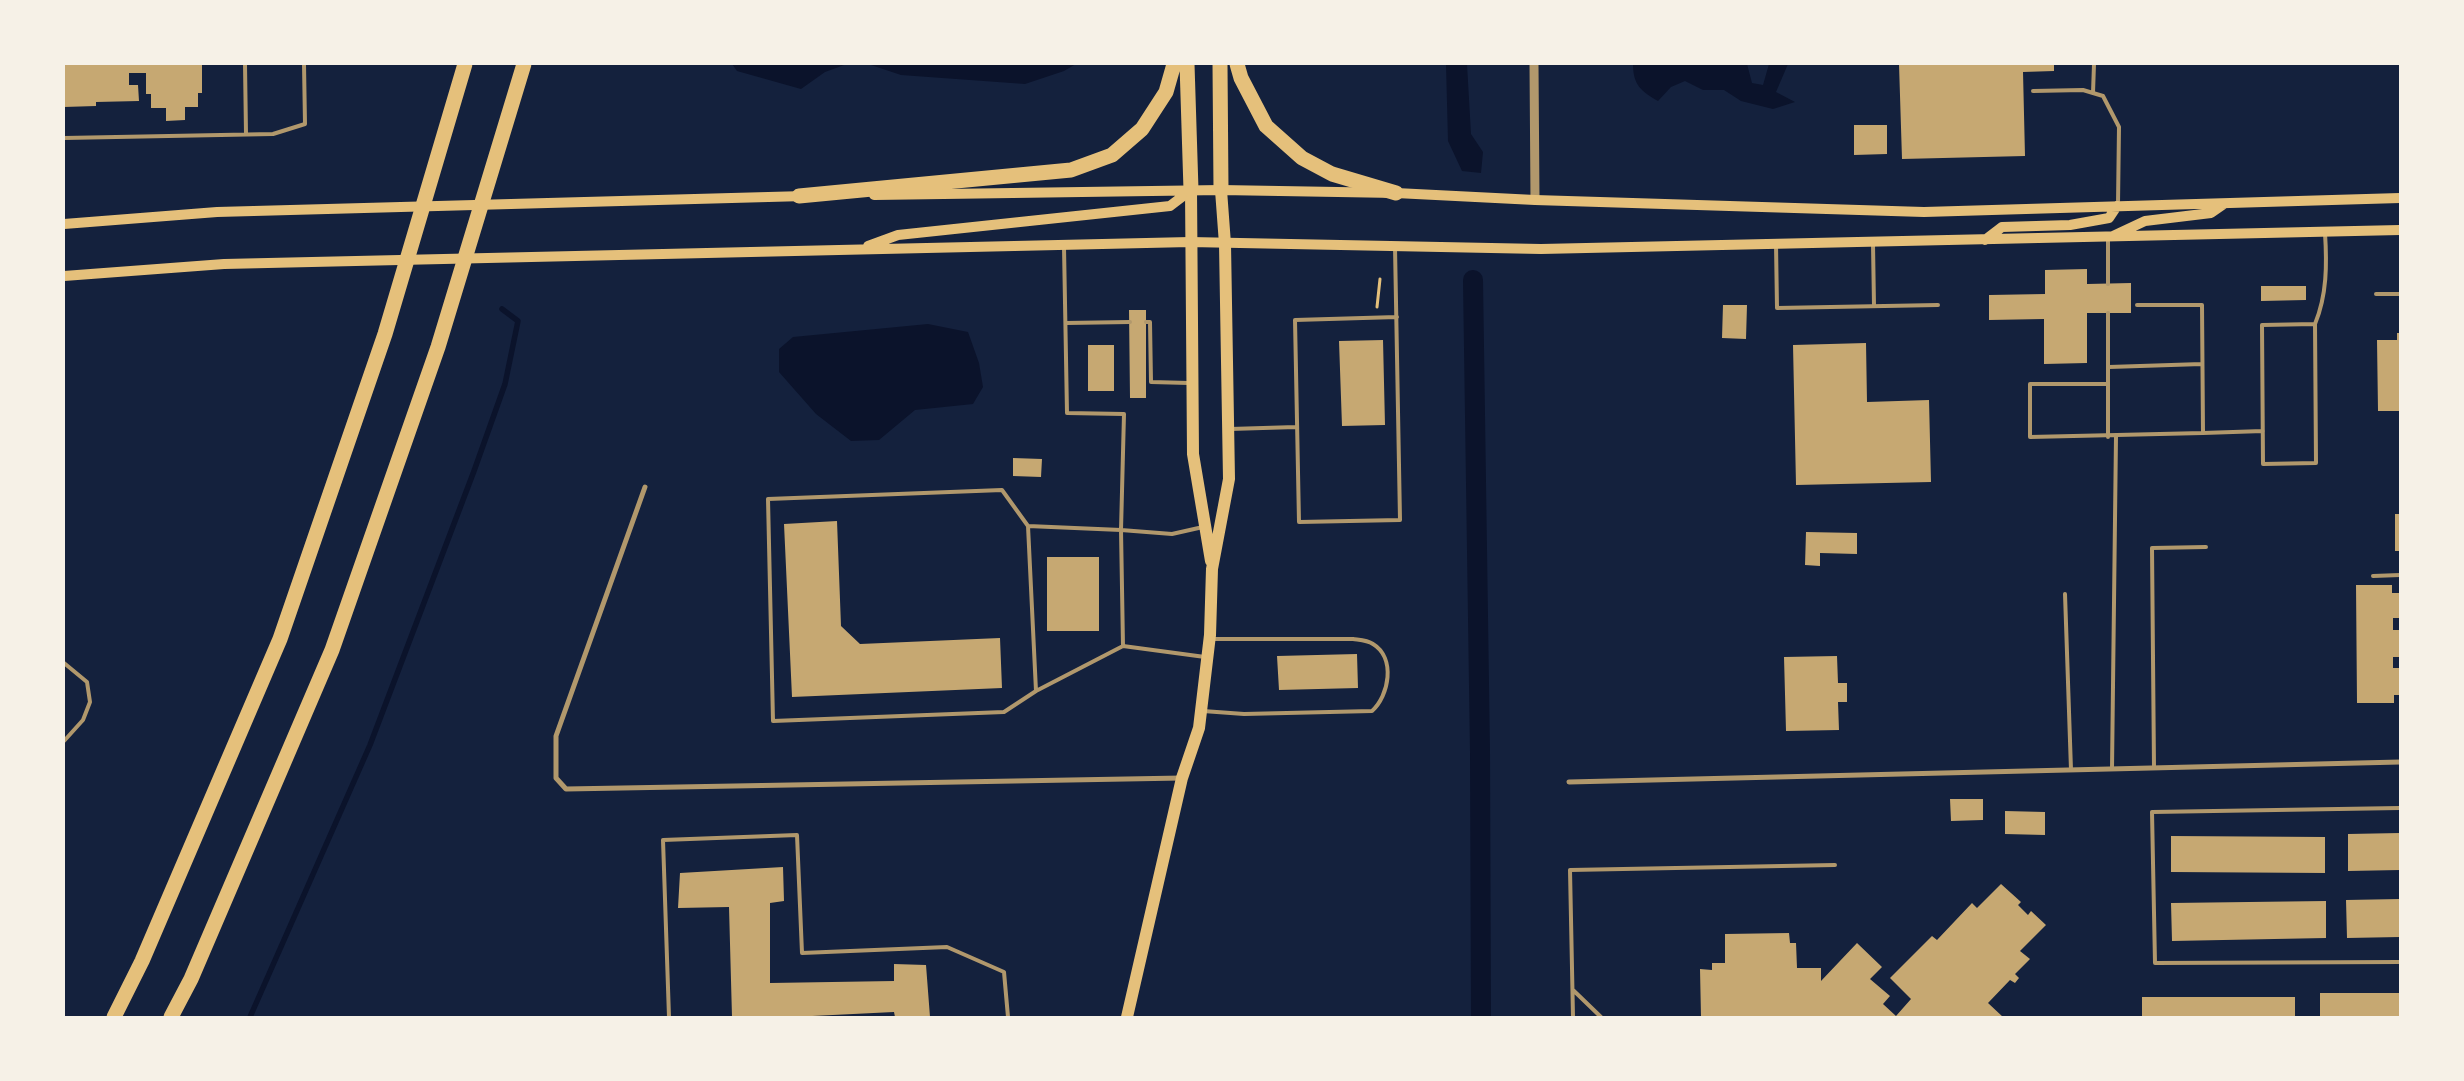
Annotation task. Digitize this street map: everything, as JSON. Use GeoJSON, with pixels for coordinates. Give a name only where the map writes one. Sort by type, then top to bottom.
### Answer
{"type":"FeatureCollection","features":[{"type":"Feature","properties":{"kind":"highway"},"geometry":{"type":"LineString","coordinates":[[114,1017],[142,961],[280,639],[385,334],[465,64]]}},
{"type":"Feature","properties":{"kind":"highway"},"geometry":{"type":"LineString","coordinates":[[171,1017],[190,978],[332,650],[438,347],[524,64]]}},
{"type":"Feature","properties":{"kind":"highway"},"geometry":{"type":"LineString","coordinates":[[800,196],[1071,170],[1112,155],[1142,129],[1166,92],[1174,64]]}},
{"type":"Feature","properties":{"kind":"highway"},"geometry":{"type":"LineString","coordinates":[[1186,64],[1191,190]]}},
{"type":"Feature","properties":{"kind":"highway"},"geometry":{"type":"LineString","coordinates":[[1220,64],[1221,190]]}},
{"type":"Feature","properties":{"kind":"highway"},"geometry":{"type":"LineString","coordinates":[[1237,64],[1241,78],[1266,126],[1302,158],[1332,174],[1396,193]]}},
{"type":"Feature","properties":{"kind":"main road"},"geometry":{"type":"LineString","coordinates":[[1191,190],[1192,454],[1212,569]]}},
{"type":"Feature","properties":{"kind":"main road"},"geometry":{"type":"LineString","coordinates":[[860,249],[898,235],[1170,206],[1191,190]]}},
{"type":"Feature","properties":{"kind":"main road"},"geometry":{"type":"LineString","coordinates":[[64,224],[217,212],[346,208],[800,196],[1191,190],[1396,193],[1535,200],[1924,212],[2400,198]]}},
{"type":"Feature","properties":{"kind":"main road"},"geometry":{"type":"LineString","coordinates":[[1127,1017],[1182,778],[1199,728],[1210,639],[1212,569],[1229,479],[1225,244],[1221,190]]}},
{"type":"Feature","properties":{"kind":"main road"},"geometry":{"type":"LineString","coordinates":[[2108,238],[2145,221],[2211,213],[2225,203]]}},
{"type":"Feature","properties":{"kind":"main road"},"geometry":{"type":"LineString","coordinates":[[1985,240],[2002,227],[2070,225],[2109,218],[2118,206]]}},
{"type":"Feature","properties":{"kind":"main road"},"geometry":{"type":"LineString","coordinates":[[64,276],[224,264],[1064,244],[1190,242],[1541,249],[2108,238],[2400,230]]}},
{"type":"Feature","properties":{"kind":"street"},"geometry":{"type":"LineString","coordinates":[[1534,64],[1535,200]]}},
{"type":"Feature","properties":{"kind":"street"},"geometry":{"type":"LineString","coordinates":[[645,487],[556,736],[556,778],[566,789],[1182,778]]}},
{"type":"Feature","properties":{"kind":"street"},"geometry":{"type":"LineString","coordinates":[[1569,782],[2400,762]]}},
{"type":"Feature","properties":{"kind":"lane"},"geometry":{"type":"LineString","coordinates":[[245,64],[246,134]]}},
{"type":"Feature","properties":{"kind":"lane"},"geometry":{"type":"LineString","coordinates":[[64,138],[273,134],[305,124],[304,64]]}},
{"type":"Feature","properties":{"kind":"lane"},"geometry":{"type":"LineString","coordinates":[[2093,93],[2094,64]]}},
{"type":"Feature","properties":{"kind":"lane"},"geometry":{"type":"LineString","coordinates":[[2033,92],[2083,90],[2103,96],[2119,127],[2118,206]]}},
{"type":"Feature","properties":{"kind":"lane"},"geometry":{"type":"LineString","coordinates":[[2315,324],[2262,325],[2263,464],[2316,463],[2315,324],[2322,307],[2327,262],[2325,232]]}},
{"type":"Feature","properties":{"kind":"lane"},"geometry":{"type":"LineString","coordinates":[[2108,238],[2108,284]]}},
{"type":"Feature","properties":{"kind":"lane"},"geometry":{"type":"LineString","coordinates":[[1873,243],[1874,306]]}},
{"type":"Feature","properties":{"kind":"lane"},"geometry":{"type":"LineString","coordinates":[[1064,244],[1067,413],[1124,414],[1121,530],[1123,646]]}},
{"type":"Feature","properties":{"kind":"lane"},"geometry":{"type":"LineString","coordinates":[[1776,244],[1777,308],[1938,305]]}},
{"type":"Feature","properties":{"kind":"lane"},"geometry":{"type":"LineString","coordinates":[[1395,247],[1397,317],[1400,520],[1298,522],[1294,320],[1397,317]]}},
{"type":"Feature","properties":{"kind":"lane"},"geometry":{"type":"LineString","coordinates":[[2376,294],[2400,294]]}},
{"type":"Feature","properties":{"kind":"lane"},"geometry":{"type":"LineString","coordinates":[[2137,305],[2202,305],[2203,433]]}},
{"type":"Feature","properties":{"kind":"lane"},"geometry":{"type":"LineString","coordinates":[[2108,313],[2108,437]]}},
{"type":"Feature","properties":{"kind":"lane"},"geometry":{"type":"LineString","coordinates":[[1066,323],[1130,322]]}},
{"type":"Feature","properties":{"kind":"lane"},"geometry":{"type":"LineString","coordinates":[[1146,322],[1150,322],[1151,382],[1192,383]]}},
{"type":"Feature","properties":{"kind":"lane"},"geometry":{"type":"LineString","coordinates":[[2109,367],[2202,364]]}},
{"type":"Feature","properties":{"kind":"lane"},"geometry":{"type":"LineString","coordinates":[[2108,384],[2030,384],[2030,437],[2108,437],[2263,432]]}},
{"type":"Feature","properties":{"kind":"lane"},"geometry":{"type":"LineString","coordinates":[[1228,429],[1296,427]]}},
{"type":"Feature","properties":{"kind":"lane"},"geometry":{"type":"LineString","coordinates":[[2112,769],[2116,436]]}},
{"type":"Feature","properties":{"kind":"lane"},"geometry":{"type":"LineString","coordinates":[[1036,691],[1028,526],[1002,490],[768,499],[773,721],[1004,712],[1036,691],[1123,646],[1208,658]]}},
{"type":"Feature","properties":{"kind":"lane"},"geometry":{"type":"LineString","coordinates":[[1028,526],[1172,534],[1205,527]]}},
{"type":"Feature","properties":{"kind":"lane"},"geometry":{"type":"LineString","coordinates":[[2154,768],[2152,548],[2206,547]]}},
{"type":"Feature","properties":{"kind":"lane"},"geometry":{"type":"LineString","coordinates":[[2373,576],[2400,576]]}},
{"type":"Feature","properties":{"kind":"lane"},"geometry":{"type":"LineString","coordinates":[[2065,594],[2071,770]]}},
{"type":"Feature","properties":{"kind":"lane"},"geometry":{"type":"LineString","coordinates":[[1201,710],[1244,714],[1372,711],[1381,700],[1387,685],[1387,666],[1383,655],[1373,644],[1365,641],[1354,639],[1210,639]]}},
{"type":"Feature","properties":{"kind":"lane"},"geometry":{"type":"LineString","coordinates":[[64,663],[87,682],[90,702],[83,720],[64,741]]}},
{"type":"Feature","properties":{"kind":"lane"},"geometry":{"type":"LineString","coordinates":[[2400,808],[2152,812],[2156,962],[2400,962]]}},
{"type":"Feature","properties":{"kind":"lane"},"geometry":{"type":"LineString","coordinates":[[669,1017],[663,840],[797,835],[802,953],[947,947],[1004,972],[1008,1017]]}},
{"type":"Feature","properties":{"kind":"lane"},"geometry":{"type":"LineString","coordinates":[[1573,1017],[1570,870],[1835,865]]}},
{"type":"Feature","properties":{"kind":"lane"},"geometry":{"type":"LineString","coordinates":[[1572,990],[1601,1017]]}},
{"type":"Feature","properties":{"kind":"path"},"geometry":{"type":"LineString","coordinates":[[1377,307],[1380,279]]}},
{"type":"Feature","properties":{"kind":"water"},"geometry":{"type":"Polygon","coordinates":[[[732,64],[847,64],[825,72],[801,89],[737,71],[732,64]]]}},
{"type":"Feature","properties":{"kind":"water"},"geometry":{"type":"Polygon","coordinates":[[[868,64],[1076,64],[1064,71],[1025,84],[901,75],[868,64]]]}},
{"type":"Feature","properties":{"kind":"water"},"geometry":{"type":"Polygon","coordinates":[[[1446,64],[1467,64],[1471,134],[1483,152],[1481,173],[1462,171],[1448,141],[1446,64]]]}},
{"type":"Feature","properties":{"kind":"water"},"geometry":{"type":"Polygon","coordinates":[[[1633,64],[1747,64],[1752,83],[1763,85],[1769,64],[1788,64],[1776,92],[1795,102],[1773,109],[1741,101],[1724,90],[1703,90],[1685,81],[1671,87],[1658,101],[1639,87],[1633,71],[1633,64]]]}},
{"type":"Feature","properties":{"kind":"water"},"geometry":{"type":"Polygon","coordinates":[[[928,324],[968,332],[979,363],[983,387],[973,404],[915,410],[879,440],[851,441],[816,414],[779,372],[779,349],[793,337],[928,324]]]}},
{"type":"Feature","properties":{"kind":"building"},"geometry":{"type":"Polygon","coordinates":[[[64,64],[202,64],[202,93],[198,93],[198,107],[185,107],[185,120],[166,121],[166,108],[151,108],[151,94],[146,94],[146,73],[129,73],[129,85],[138,85],[139,101],[96,102],[96,106],[64,107],[64,64]]]}},
{"type":"Feature","properties":{"kind":"building"},"geometry":{"type":"Polygon","coordinates":[[[1899,64],[2054,64],[2054,71],[2023,72],[2025,156],[1902,159],[1899,64]]]}},
{"type":"Feature","properties":{"kind":"building"},"geometry":{"type":"Polygon","coordinates":[[[1854,125],[1887,125],[1887,154],[1854,155],[1854,125]]]}},
{"type":"Feature","properties":{"kind":"building"},"geometry":{"type":"Polygon","coordinates":[[[2087,269],[2087,284],[2131,283],[2131,313],[2087,313],[2087,363],[2044,364],[2044,319],[1989,320],[1989,295],[2045,294],[2045,270],[2087,269]]]}},
{"type":"Feature","properties":{"kind":"building"},"geometry":{"type":"Polygon","coordinates":[[[2261,286],[2306,286],[2306,300],[2261,301],[2261,286]]]}},
{"type":"Feature","properties":{"kind":"building"},"geometry":{"type":"Polygon","coordinates":[[[1723,305],[1747,305],[1746,339],[1722,338],[1723,305]]]}},
{"type":"Feature","properties":{"kind":"building"},"geometry":{"type":"Polygon","coordinates":[[[1129,310],[1146,310],[1146,398],[1130,398],[1129,310]]]}},
{"type":"Feature","properties":{"kind":"building"},"geometry":{"type":"Polygon","coordinates":[[[2397,333],[2400,333],[2400,411],[2378,411],[2377,340],[2397,340],[2397,333]]]}},
{"type":"Feature","properties":{"kind":"building"},"geometry":{"type":"Polygon","coordinates":[[[1383,340],[1385,425],[1342,426],[1339,341],[1383,340]]]}},
{"type":"Feature","properties":{"kind":"building"},"geometry":{"type":"Polygon","coordinates":[[[1866,343],[1867,402],[1929,400],[1931,482],[1796,485],[1793,345],[1866,343]]]}},
{"type":"Feature","properties":{"kind":"building"},"geometry":{"type":"Polygon","coordinates":[[[1088,345],[1114,345],[1114,391],[1088,391],[1088,345]]]}},
{"type":"Feature","properties":{"kind":"building"},"geometry":{"type":"Polygon","coordinates":[[[1013,458],[1042,459],[1041,477],[1013,476],[1013,458]]]}},
{"type":"Feature","properties":{"kind":"building"},"geometry":{"type":"Polygon","coordinates":[[[2395,514],[2400,514],[2400,551],[2395,551],[2395,514]]]}},
{"type":"Feature","properties":{"kind":"building"},"geometry":{"type":"Polygon","coordinates":[[[837,521],[841,626],[860,644],[1000,638],[1002,688],[792,697],[784,524],[837,521]]]}},
{"type":"Feature","properties":{"kind":"building"},"geometry":{"type":"Polygon","coordinates":[[[1806,532],[1857,533],[1857,554],[1820,553],[1820,566],[1805,565],[1806,532]]]}},
{"type":"Feature","properties":{"kind":"building"},"geometry":{"type":"Polygon","coordinates":[[[1047,557],[1099,557],[1099,631],[1047,631],[1047,557]]]}},
{"type":"Feature","properties":{"kind":"building"},"geometry":{"type":"Polygon","coordinates":[[[2356,585],[2392,585],[2392,593],[2400,593],[2400,618],[2393,618],[2393,630],[2400,630],[2400,657],[2393,657],[2393,668],[2400,668],[2400,695],[2394,695],[2394,703],[2357,703],[2356,585]]]}},
{"type":"Feature","properties":{"kind":"building"},"geometry":{"type":"Polygon","coordinates":[[[1357,654],[1358,688],[1279,690],[1277,656],[1357,654]]]}},
{"type":"Feature","properties":{"kind":"building"},"geometry":{"type":"Polygon","coordinates":[[[1837,656],[1838,683],[1847,683],[1847,702],[1838,702],[1839,730],[1786,731],[1784,657],[1837,656]]]}},
{"type":"Feature","properties":{"kind":"building"},"geometry":{"type":"Polygon","coordinates":[[[1950,799],[1983,799],[1983,820],[1951,821],[1950,799]]]}},
{"type":"Feature","properties":{"kind":"building"},"geometry":{"type":"Polygon","coordinates":[[[2005,811],[2045,812],[2045,835],[2005,834],[2005,811]]]}},
{"type":"Feature","properties":{"kind":"building"},"geometry":{"type":"Polygon","coordinates":[[[2400,833],[2400,870],[2348,871],[2348,834],[2400,833]]]}},
{"type":"Feature","properties":{"kind":"building"},"geometry":{"type":"Polygon","coordinates":[[[2171,836],[2325,837],[2325,873],[2171,872],[2171,836]]]}},
{"type":"Feature","properties":{"kind":"building"},"geometry":{"type":"Polygon","coordinates":[[[783,867],[784,901],[770,903],[770,983],[894,981],[894,964],[926,965],[930,1017],[895,1017],[894,1012],[792,1017],[732,1017],[729,907],[678,908],[680,873],[783,867]]]}},
{"type":"Feature","properties":{"kind":"building"},"geometry":{"type":"Polygon","coordinates":[[[2001,884],[2021,902],[2018,905],[2028,915],[2031,911],[2046,925],[2020,951],[2030,959],[2015,974],[2019,978],[2015,983],[2010,980],[1988,1003],[2003,1017],[1701,1017],[1700,969],[1712,970],[1712,963],[1725,963],[1725,934],[1789,933],[1790,943],[1796,943],[1797,968],[1821,968],[1821,981],[1857,943],[1882,967],[1870,979],[1890,996],[1883,1004],[1896,1016],[1911,999],[1890,978],[1932,936],[1937,940],[1972,903],[1977,908],[2001,884]]]}},
{"type":"Feature","properties":{"kind":"building"},"geometry":{"type":"Polygon","coordinates":[[[2400,899],[2400,937],[2347,938],[2346,900],[2400,899]]]}},
{"type":"Feature","properties":{"kind":"building"},"geometry":{"type":"Polygon","coordinates":[[[2326,901],[2326,938],[2172,941],[2171,903],[2326,901]]]}},
{"type":"Feature","properties":{"kind":"building"},"geometry":{"type":"Polygon","coordinates":[[[2320,993],[2400,993],[2400,1017],[2320,1017],[2320,993]]]}},
{"type":"Feature","properties":{"kind":"building"},"geometry":{"type":"Polygon","coordinates":[[[2142,997],[2295,997],[2295,1017],[2142,1017],[2142,997]]]}},
{"type":"Feature","properties":{"kind":"waterway"},"geometry":{"type":"LineString","coordinates":[[1473,280],[1480,752],[1481,1017]]}},
{"type":"Feature","properties":{"kind":"waterway"},"geometry":{"type":"LineString","coordinates":[[250,1017],[370,745],[505,384],[518,321],[502,309]]}}]}
